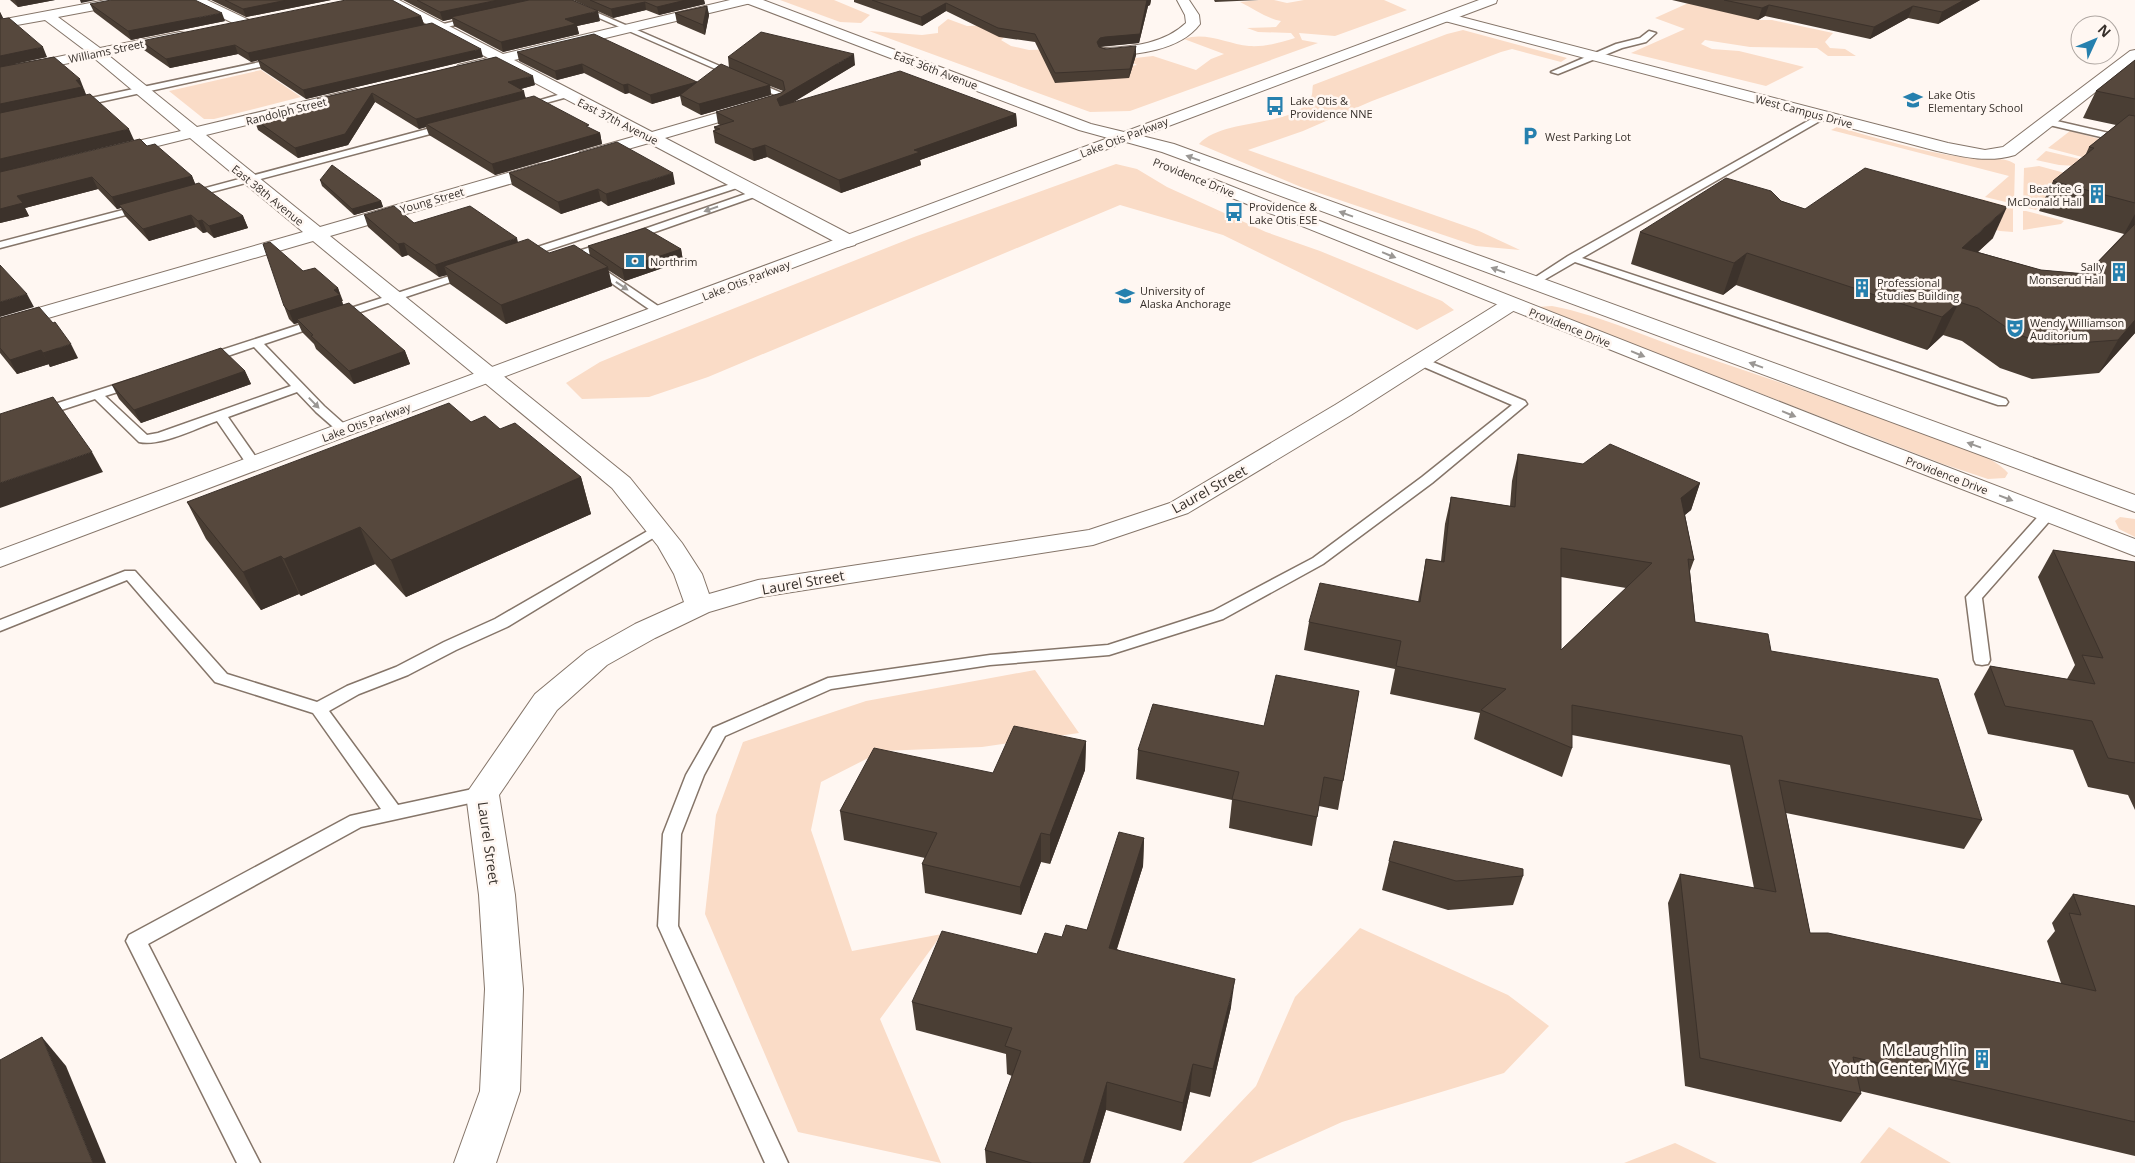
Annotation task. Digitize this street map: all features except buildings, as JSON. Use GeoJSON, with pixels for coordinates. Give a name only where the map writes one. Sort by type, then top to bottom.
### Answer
{"type":"FeatureCollection","features":[{"type":"Feature","properties":{"kind":"street"},"geometry":{"type":"LineString","coordinates":[[0,24],[127,0]]}},
{"type":"Feature","properties":{"kind":"street"},"geometry":{"type":"LineString","coordinates":[[197,0],[248,22],[224,27]]}},
{"type":"Feature","properties":{"kind":"street","name":"East 37th Avenue"},"geometry":{"type":"LineString","coordinates":[[389,0],[848,241]]}},
{"type":"Feature","properties":{"kind":"street"},"geometry":{"type":"LineString","coordinates":[[452,70],[746,0]]}},
{"type":"Feature","properties":{"kind":"street","name":"East 36th Avenue"},"geometry":{"type":"LineString","coordinates":[[751,0],[1076,124],[1121,138]]}},
{"type":"Feature","properties":{"kind":"street"},"geometry":{"type":"LineString","coordinates":[[1105,52],[1132,50],[1149,46],[1189,30],[1193,24],[1192,15],[1183,0]]}},
{"type":"Feature","properties":{"kind":"street","name":"Lake Otis Parkway"},"geometry":{"type":"LineString","coordinates":[[0,559],[1491,0]]}},
{"type":"Feature","properties":{"kind":"street","name":"East 38th Avenue"},"geometry":{"type":"LineString","coordinates":[[46,15],[97,53],[621,484],[669,543],[688,574],[699,606]]}},
{"type":"Feature","properties":{"kind":"street","name":"West Campus Drive"},"geometry":{"type":"LineString","coordinates":[[1446,17],[1942,147],[1980,154],[2002,154],[2009,151],[2135,54]]}},
{"type":"Feature","properties":{"kind":"street","name":"Williams Street"},"geometry":{"type":"LineString","coordinates":[[0,73],[195,33]]}},
{"type":"Feature","properties":{"kind":"street","name":"Randolph Street"},"geometry":{"type":"LineString","coordinates":[[96,156],[375,89]]}},
{"type":"Feature","properties":{"kind":"street","name":"Young Street"},"geometry":{"type":"LineString","coordinates":[[0,326],[777,100]]}},
{"type":"Feature","properties":{"kind":"street","name":"Providence Drive"},"geometry":{"type":"LineString","coordinates":[[1121,138],[1149,160],[1167,166]]}},
{"type":"Feature","properties":{"kind":"street","name":"Providence Drive"},"geometry":{"type":"LineString","coordinates":[[1121,138],[1168,148],[2135,504]]}},
{"type":"Feature","properties":{"kind":"street","name":"Providence Drive"},"geometry":{"type":"LineString","coordinates":[[1193,176],[1511,304],[2135,548]]}},
{"type":"Feature","properties":{"kind":"street"},"geometry":{"type":"LineString","coordinates":[[1511,304],[1528,299],[1552,300],[1630,324],[1662,330]]}},
{"type":"Feature","properties":{"kind":"street","name":"Laurel Street"},"geometry":{"type":"LineString","coordinates":[[475,1163],[500,1091],[504,988],[497,895],[482,794],[546,702],[597,658],[699,606],[758,589],[1093,537],[1179,508],[1421,362],[1511,304]]}},
{"type":"Feature","properties":{"kind":"street"},"geometry":{"type":"LineString","coordinates":[[2048,514],[2071,480]]}},
{"type":"Feature","properties":{"kind":"lane"},"geometry":{"type":"LineString","coordinates":[[562,0],[780,94],[777,100]]}},
{"type":"Feature","properties":{"kind":"lane"},"geometry":{"type":"LineString","coordinates":[[415,31],[482,16]]}},
{"type":"Feature","properties":{"kind":"lane"},"geometry":{"type":"LineString","coordinates":[[1555,72],[1619,46],[1643,40],[1652,33]]}},
{"type":"Feature","properties":{"kind":"lane"},"geometry":{"type":"LineString","coordinates":[[66,107],[292,58]]}},
{"type":"Feature","properties":{"kind":"lane"},"geometry":{"type":"LineString","coordinates":[[517,108],[568,94]]}},
{"type":"Feature","properties":{"kind":"lane"},"geometry":{"type":"LineString","coordinates":[[1533,282],[1822,116]]}},
{"type":"Feature","properties":{"kind":"lane"},"geometry":{"type":"LineString","coordinates":[[2048,122],[2135,142]]}},
{"type":"Feature","properties":{"kind":"lane"},"geometry":{"type":"LineString","coordinates":[[180,198],[460,123]]}},
{"type":"Feature","properties":{"kind":"lane"},"geometry":{"type":"LineString","coordinates":[[510,260],[740,184]]}},
{"type":"Feature","properties":{"kind":"lane"},"geometry":{"type":"LineString","coordinates":[[660,312],[576,255],[757,193]]}},
{"type":"Feature","properties":{"kind":"lane"},"geometry":{"type":"LineString","coordinates":[[0,245],[151,206]]}},
{"type":"Feature","properties":{"kind":"lane"},"geometry":{"type":"LineString","coordinates":[[1572,258],[1734,315],[2002,402]]}},
{"type":"Feature","properties":{"kind":"lane"},"geometry":{"type":"LineString","coordinates":[[192,364],[482,269]]}},
{"type":"Feature","properties":{"kind":"lane"},"geometry":{"type":"LineString","coordinates":[[256,342],[320,409],[346,430]]}},
{"type":"Feature","properties":{"kind":"lane"},"geometry":{"type":"LineString","coordinates":[[777,1163],[668,926],[672,834],[696,775],[719,732],[828,684],[990,660],[1109,650],[1218,615],[1318,561],[1419,486],[1521,404],[1421,362]]}},
{"type":"Feature","properties":{"kind":"lane"},"geometry":{"type":"LineString","coordinates":[[26,417],[146,379]]}},
{"type":"Feature","properties":{"kind":"lane"},"geometry":{"type":"LineString","coordinates":[[97,395],[144,439],[160,437],[299,387]]}},
{"type":"Feature","properties":{"kind":"lane"},"geometry":{"type":"LineString","coordinates":[[220,414],[253,463]]}},
{"type":"Feature","properties":{"kind":"lane"},"geometry":{"type":"LineString","coordinates":[[1982,660],[1974,597],[2048,514]]}},
{"type":"Feature","properties":{"kind":"lane"},"geometry":{"type":"LineString","coordinates":[[319,709],[353,690],[402,671],[450,646],[501,623],[658,529]]}},
{"type":"Feature","properties":{"kind":"lane"},"geometry":{"type":"LineString","coordinates":[[0,626],[130,574],[221,678],[319,709],[394,812]]}},
{"type":"Feature","properties":{"kind":"lane"},"geometry":{"type":"LineString","coordinates":[[249,1163],[136,941],[356,821],[482,794]]}},
{"type":"Feature","properties":{"kind":"shaded area"},"geometry":{"type":"Polygon","coordinates":[[[780,0],[834,0],[870,15],[861,23],[840,22],[780,0]]]}},
{"type":"Feature","properties":{"kind":"shaded area"},"geometry":{"type":"Polygon","coordinates":[[[1274,0],[1287,3],[1304,0],[1384,0],[1407,10],[1335,36],[1299,33],[1302,40],[1318,43],[1130,111],[1090,112],[869,31],[922,35],[938,33],[938,27],[948,19],[967,26],[1004,25],[1008,34],[1001,40],[1011,46],[1029,50],[1064,49],[1110,69],[1137,65],[1126,59],[1153,56],[1196,70],[1211,59],[1224,54],[1184,39],[1200,36],[1241,45],[1255,46],[1295,38],[1291,33],[1258,32],[1247,28],[1276,27],[1281,21],[1265,16],[1240,2],[1274,0]]]}},
{"type":"Feature","properties":{"kind":"shaded area"},"geometry":{"type":"Polygon","coordinates":[[[1695,0],[1713,0],[1758,20],[1772,20],[1833,33],[1825,42],[1830,48],[1845,49],[1856,56],[1828,56],[1817,48],[1750,47],[1705,40],[1701,44],[1712,49],[1739,51],[1804,67],[1766,86],[1631,53],[1685,29],[1655,18],[1695,0]]]}},
{"type":"Feature","properties":{"kind":"shaded area"},"geometry":{"type":"Polygon","coordinates":[[[1463,30],[1567,58],[1561,62],[1512,49],[1501,52],[1372,101],[1303,131],[1248,150],[1477,230],[1520,250],[1476,246],[1301,187],[1199,144],[1210,135],[1225,129],[1276,119],[1291,114],[1303,107],[1311,97],[1313,85],[1447,34],[1463,30]]]}},
{"type":"Feature","properties":{"kind":"shaded area"},"geometry":{"type":"Polygon","coordinates":[[[261,70],[301,97],[214,119],[204,119],[169,91],[261,70]]]}},
{"type":"Feature","properties":{"kind":"shaded area"},"geometry":{"type":"Polygon","coordinates":[[[1837,127],[1931,152],[2010,161],[2015,164],[2014,204],[1985,197],[2009,176],[1831,130],[1837,127]]]}},
{"type":"Feature","properties":{"kind":"shaded area"},"geometry":{"type":"Polygon","coordinates":[[[2070,131],[2100,139],[2086,158],[2048,148],[2070,131]]]}},
{"type":"Feature","properties":{"kind":"shaded area"},"geometry":{"type":"Polygon","coordinates":[[[2046,151],[2084,160],[2077,166],[2059,165],[2036,160],[2046,151]]]}},
{"type":"Feature","properties":{"kind":"shaded area"},"geometry":{"type":"Polygon","coordinates":[[[1116,164],[1137,169],[1167,187],[1266,232],[1320,251],[1442,301],[1454,310],[1417,330],[1223,235],[1120,205],[708,377],[649,397],[582,399],[566,383],[600,362],[629,350],[914,237],[1116,164]]]}},
{"type":"Feature","properties":{"kind":"shaded area"},"geometry":{"type":"Polygon","coordinates":[[[2039,166],[2076,176],[2036,210],[2023,207],[2024,168],[2039,166]]]}},
{"type":"Feature","properties":{"kind":"shaded area"},"geometry":{"type":"Polygon","coordinates":[[[1982,199],[2013,208],[2013,232],[2000,231],[1957,219],[1982,199]]]}},
{"type":"Feature","properties":{"kind":"shaded area"},"geometry":{"type":"Polygon","coordinates":[[[2023,211],[2064,221],[2061,224],[2023,230],[2023,211]]]}},
{"type":"Feature","properties":{"kind":"shaded area"},"geometry":{"type":"Polygon","coordinates":[[[1552,306],[1609,322],[1683,350],[1952,443],[1990,459],[2008,473],[2005,478],[1988,479],[1943,464],[1537,307],[1552,306]]]}},
{"type":"Feature","properties":{"kind":"shaded area"},"geometry":{"type":"Polygon","coordinates":[[[2120,517],[2135,519],[2135,537],[2119,529],[2115,521],[2120,517]]]}},
{"type":"Feature","properties":{"kind":"shaded area"},"geometry":{"type":"Polygon","coordinates":[[[1035,670],[1079,733],[982,747],[882,751],[821,782],[811,830],[852,951],[942,934],[880,1019],[941,1163],[798,1132],[705,914],[716,815],[743,742],[866,701],[1035,670]]]}},
{"type":"Feature","properties":{"kind":"shaded area"},"geometry":{"type":"Polygon","coordinates":[[[1360,928],[1508,995],[1549,1026],[1504,1073],[1342,1122],[1251,1163],[1183,1163],[1256,1086],[1295,997],[1360,928]]]}},
{"type":"Feature","properties":{"kind":"shaded area"},"geometry":{"type":"Polygon","coordinates":[[[1889,1127],[1951,1163],[1860,1163],[1889,1127]]]}},
{"type":"Feature","properties":{"kind":"shaded area"},"geometry":{"type":"Polygon","coordinates":[[[1675,1143],[1717,1163],[1624,1163],[1675,1143]]]}},
{"type":"Feature","properties":{"kind":"place","name":"Lake Otis Elementary School"},"geometry":{"type":"Point","coordinates":[1913,100]}},
{"type":"Feature","properties":{"kind":"place","name":"Lake Otis & Providence NNE"},"geometry":{"type":"Point","coordinates":[1275,106]}},
{"type":"Feature","properties":{"kind":"place","name":"West Parking Lot"},"geometry":{"type":"Point","coordinates":[1530,136]}},
{"type":"Feature","properties":{"kind":"place","name":"Beatrice G McDonald Hall"},"geometry":{"type":"Point","coordinates":[2097,194]}},
{"type":"Feature","properties":{"kind":"place","name":"Providence & Lake Otis ESE"},"geometry":{"type":"Point","coordinates":[1234,212]}},
{"type":"Feature","properties":{"kind":"place","name":"Northrim"},"geometry":{"type":"Point","coordinates":[635,261]}},
{"type":"Feature","properties":{"kind":"place","name":"Sally Monserud Hall"},"geometry":{"type":"Point","coordinates":[2119,272]}},
{"type":"Feature","properties":{"kind":"place","name":"Professional Studies Building"},"geometry":{"type":"Point","coordinates":[1862,288]}},
{"type":"Feature","properties":{"kind":"place","name":"University of Alaska Anchorage"},"geometry":{"type":"Point","coordinates":[1125,296]}},
{"type":"Feature","properties":{"kind":"place","name":"Wendy Williamson Auditorium"},"geometry":{"type":"Point","coordinates":[2015,328]}},
{"type":"Feature","properties":{"kind":"place","name":"McLaughlin Youth Center MYC"},"geometry":{"type":"Point","coordinates":[1982,1059]}}]}
